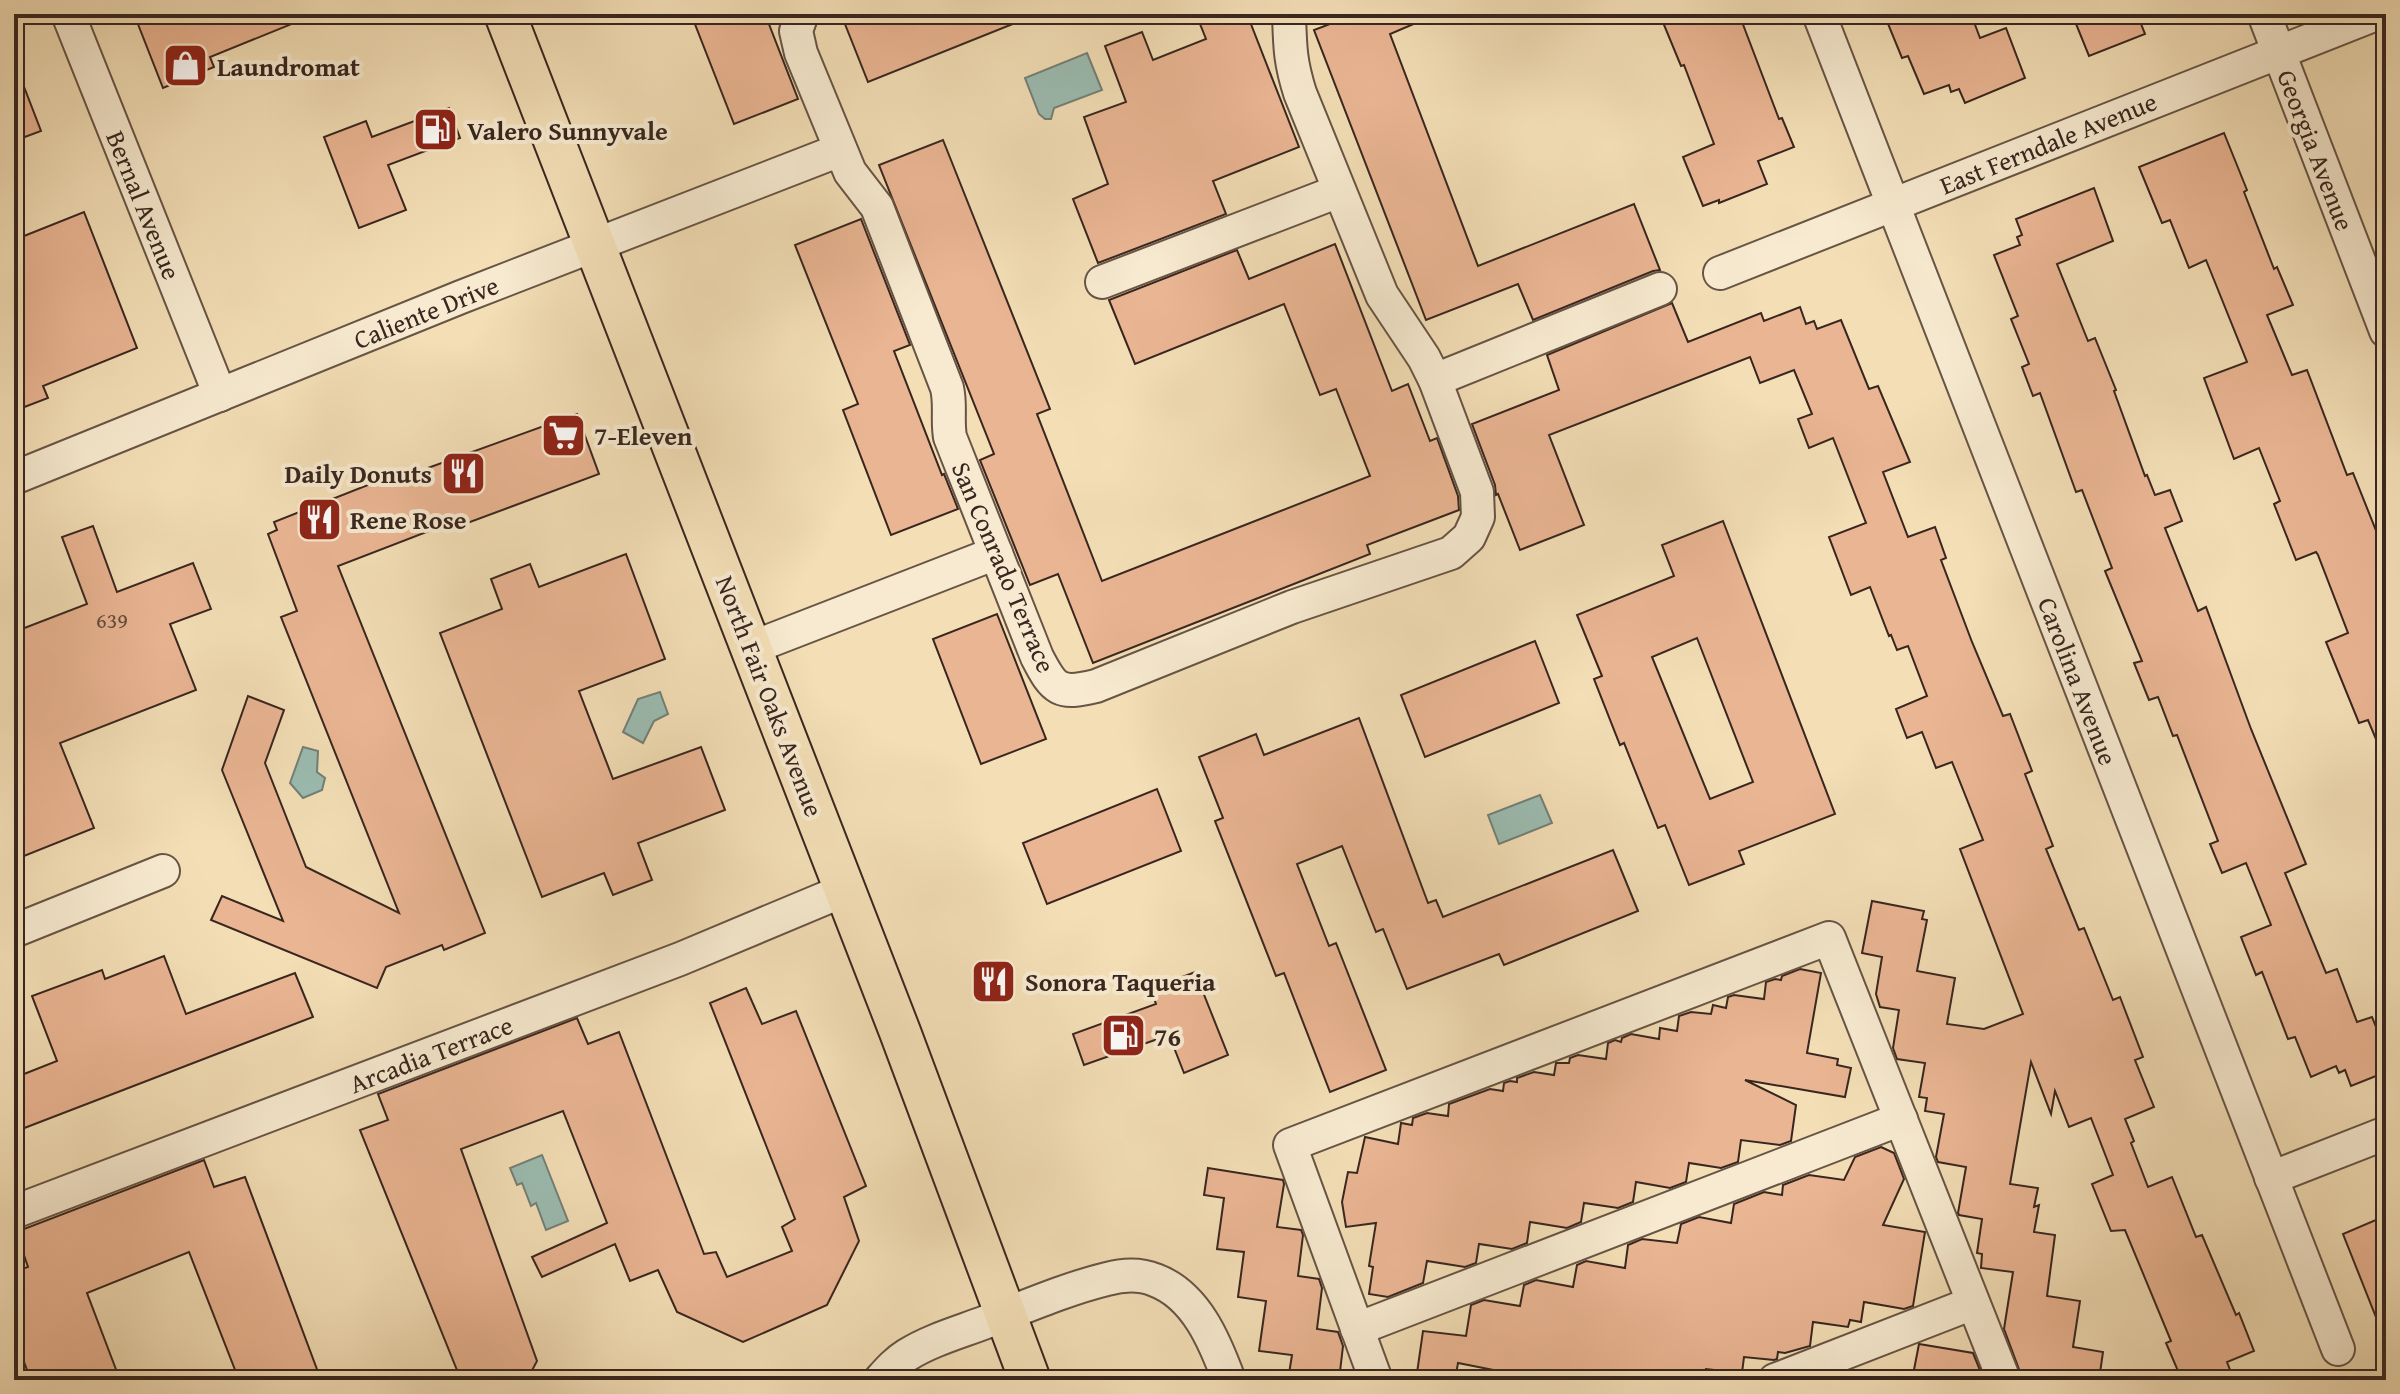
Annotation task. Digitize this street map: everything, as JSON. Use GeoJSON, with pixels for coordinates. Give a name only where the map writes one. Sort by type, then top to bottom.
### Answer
{"type":"FeatureCollection","features":[{"type":"Feature","properties":{"kind":"main road","name":"North Fair Oaks Avenue"},"geometry":{"type":"LineString","coordinates":[[505,14],[845,890],[1030,1380]]}},
{"type":"Feature","properties":{"kind":"street","name":"Bernal Avenue"},"geometry":{"type":"LineString","coordinates":[[68,14],[220,395]]}},
{"type":"Feature","properties":{"kind":"street","name":"San Conrado Terrace"},"geometry":{"type":"LineString","coordinates":[[802,14],[796,31],[801,53],[850,172],[877,207],[947,388],[950,437],[1037,657],[1048,679],[1059,688],[1074,692],[1096,686],[1292,607],[1451,553],[1469,537],[1478,517],[1477,492],[1435,380],[1419,349],[1382,295],[1292,67],[1288,42],[1289,14]]}},
{"type":"Feature","properties":{"kind":"street","name":"Carolina Avenue"},"geometry":{"type":"LineString","coordinates":[[1819,14],[2338,1349]]}},
{"type":"Feature","properties":{"kind":"street","name":"Georgia Avenue"},"geometry":{"type":"LineString","coordinates":[[2264,14],[2386,331]]}},
{"type":"Feature","properties":{"kind":"street","name":"East Ferndale Avenue"},"geometry":{"type":"LineString","coordinates":[[1720,273],[2376,14]]}},
{"type":"Feature","properties":{"kind":"street","name":"Caliente Drive"},"geometry":{"type":"LineString","coordinates":[[14,478],[840,150]]}},
{"type":"Feature","properties":{"kind":"street"},"geometry":{"type":"LineString","coordinates":[[1102,282],[1339,191]]}},
{"type":"Feature","properties":{"kind":"street"},"geometry":{"type":"LineString","coordinates":[[1435,380],[1660,289]]}},
{"type":"Feature","properties":{"kind":"street"},"geometry":{"type":"LineString","coordinates":[[751,648],[996,553]]}},
{"type":"Feature","properties":{"kind":"street"},"geometry":{"type":"LineString","coordinates":[[14,931],[163,871]]}},
{"type":"Feature","properties":{"kind":"street","name":"Arcadia Terrace"},"geometry":{"type":"LineString","coordinates":[[14,1212],[654,969],[845,890]]}},
{"type":"Feature","properties":{"kind":"street"},"geometry":{"type":"LineString","coordinates":[[1376,1380],[1290,1145],[1829,938],[2004,1380]]}},
{"type":"Feature","properties":{"kind":"street"},"geometry":{"type":"LineString","coordinates":[[1357,1329],[1901,1119]]}},
{"type":"Feature","properties":{"kind":"street"},"geometry":{"type":"LineString","coordinates":[[2271,1178],[2386,1133]]}},
{"type":"Feature","properties":{"kind":"street"},"geometry":{"type":"LineString","coordinates":[[880,1380],[893,1364],[909,1353],[1107,1279],[1129,1275],[1153,1279],[1173,1288],[1186,1299],[1208,1331],[1229,1380]]}},
{"type":"Feature","properties":{"kind":"street"},"geometry":{"type":"LineString","coordinates":[[1775,1380],[1973,1303]]}},
{"type":"Feature","properties":{"kind":"water"},"geometry":{"type":"Polygon","coordinates":[[[1087,53],[1102,90],[1054,108],[1051,119],[1045,119],[1039,114],[1025,78],[1087,53]]]}},
{"type":"Feature","properties":{"kind":"water"},"geometry":{"type":"Polygon","coordinates":[[[660,692],[668,714],[654,721],[643,743],[623,732],[638,699],[660,692]]]}},
{"type":"Feature","properties":{"kind":"water"},"geometry":{"type":"Polygon","coordinates":[[[303,747],[318,751],[317,772],[325,778],[322,790],[303,798],[290,783],[303,747]]]}},
{"type":"Feature","properties":{"kind":"water"},"geometry":{"type":"Polygon","coordinates":[[[1540,795],[1552,823],[1499,844],[1488,815],[1540,795]]]}},
{"type":"Feature","properties":{"kind":"water"},"geometry":{"type":"Polygon","coordinates":[[[542,1155],[568,1221],[546,1230],[536,1203],[531,1206],[522,1183],[517,1185],[510,1168],[542,1155]]]}},
{"type":"Feature","properties":{"kind":"building"},"geometry":{"type":"Polygon","coordinates":[[[134,14],[314,15],[210,57],[214,67],[163,88],[134,14]]]}},
{"type":"Feature","properties":{"kind":"building"},"geometry":{"type":"Polygon","coordinates":[[[691,14],[765,14],[798,99],[734,124],[691,14]]]}},
{"type":"Feature","properties":{"kind":"building"},"geometry":{"type":"Polygon","coordinates":[[[841,14],[1034,14],[1035,15],[868,82],[841,14]]]}},
{"type":"Feature","properties":{"kind":"building"},"geometry":{"type":"Polygon","coordinates":[[[1196,14],[1247,14],[1299,147],[1213,181],[1226,214],[1098,263],[1073,199],[1108,184],[1084,117],[1126,102],[1105,46],[1142,32],[1153,60],[1206,39],[1196,14]]]}},
{"type":"Feature","properties":{"kind":"building"},"geometry":{"type":"Polygon","coordinates":[[[1356,14],[1437,14],[1390,34],[1478,266],[1634,204],[1660,270],[1533,320],[1518,284],[1426,320],[1314,30],[1356,14]]]}},
{"type":"Feature","properties":{"kind":"building"},"geometry":{"type":"Polygon","coordinates":[[[1676,14],[1739,14],[1779,119],[1782,118],[1794,147],[1758,161],[1767,184],[1703,206],[1683,157],[1714,144],[1684,65],[1681,66],[1662,20],[1676,14]]]}},
{"type":"Feature","properties":{"kind":"building"},"geometry":{"type":"Polygon","coordinates":[[[1884,14],[1971,14],[1980,38],[2006,28],[2025,78],[1965,103],[1959,89],[1951,92],[1949,85],[1924,94],[1908,56],[1902,58],[1884,14]]]}},
{"type":"Feature","properties":{"kind":"building"},"geometry":{"type":"Polygon","coordinates":[[[2072,14],[2137,14],[2145,34],[2089,56],[2072,14]]]}},
{"type":"Feature","properties":{"kind":"building"},"geometry":{"type":"Polygon","coordinates":[[[14,66],[41,131],[14,141],[14,66]]]}},
{"type":"Feature","properties":{"kind":"building"},"geometry":{"type":"Polygon","coordinates":[[[449,108],[460,138],[388,165],[406,210],[359,228],[324,137],[366,121],[372,137],[449,108]]]}},
{"type":"Feature","properties":{"kind":"building"},"geometry":{"type":"Polygon","coordinates":[[[2224,133],[2274,269],[2277,267],[2293,305],[2267,315],[2292,375],[2307,370],[2347,475],[2353,473],[2381,543],[2386,541],[2386,763],[2368,720],[2359,723],[2326,642],[2348,633],[2318,555],[2316,552],[2296,560],[2274,504],[2280,501],[2259,448],[2234,459],[2204,378],[2247,362],[2206,260],[2189,268],[2170,220],[2162,223],[2139,167],[2224,133]]]}},
{"type":"Feature","properties":{"kind":"building"},"geometry":{"type":"Polygon","coordinates":[[[943,140],[1050,409],[1037,414],[1102,581],[1370,476],[1336,389],[1320,395],[1284,304],[1135,364],[1109,300],[1237,250],[1249,279],[1335,244],[1392,391],[1408,384],[1430,441],[1437,438],[1458,496],[1459,510],[1367,545],[1370,554],[1093,663],[1058,574],[1030,585],[980,460],[994,454],[879,165],[943,140]]]}},
{"type":"Feature","properties":{"kind":"building"},"geometry":{"type":"Polygon","coordinates":[[[2094,188],[2113,241],[2057,264],[2088,341],[2095,338],[2145,476],[2155,495],[2170,490],[2182,521],[2165,528],[2198,611],[2206,607],[2306,864],[2285,873],[2326,973],[2337,969],[2357,1022],[2372,1017],[2386,1052],[2386,1072],[2351,1086],[2345,1070],[2339,1073],[2336,1066],[2311,1077],[2295,1037],[2288,1039],[2262,972],[2256,975],[2241,937],[2271,925],[2246,863],[2222,873],[2210,844],[2218,841],[2177,735],[2173,736],[2158,697],[2149,700],[2134,663],[2142,661],[2105,571],[2112,568],[2082,490],[2076,492],[2040,393],[2033,396],[2022,367],[2029,364],[2011,319],[2018,316],[1994,255],[2020,245],[2017,237],[2022,235],[2016,219],[2094,188]]]}},
{"type":"Feature","properties":{"kind":"building"},"geometry":{"type":"Polygon","coordinates":[[[84,212],[137,348],[43,386],[48,398],[14,411],[14,240],[84,212]]]}},
{"type":"Feature","properties":{"kind":"building"},"geometry":{"type":"Polygon","coordinates":[[[861,219],[910,345],[894,351],[958,509],[891,535],[843,410],[858,404],[795,245],[861,219]]]}},
{"type":"Feature","properties":{"kind":"building"},"geometry":{"type":"Polygon","coordinates":[[[1672,303],[1688,342],[1761,313],[1764,321],[1800,307],[1806,324],[1814,321],[1817,329],[1841,320],[1869,389],[1878,386],[1910,462],[1883,472],[1908,537],[1935,527],[1946,558],[1941,560],[1972,642],[2003,716],[2010,714],[2032,771],[2025,774],[2053,846],[2046,849],[2079,930],[2084,928],[2113,1000],[2120,997],[2143,1057],[2135,1060],[2154,1107],[2125,1119],[2148,1187],[2172,1177],[2196,1237],[2202,1235],[2254,1351],[2227,1362],[2234,1380],[2198,1380],[2195,1372],[2181,1378],[2166,1343],[2171,1341],[2125,1230],[2111,1231],[2092,1184],[2113,1175],[2091,1118],[2069,1127],[2055,1091],[2051,1114],[2031,1062],[2010,1184],[2038,1188],[2034,1207],[2039,1205],[2034,1232],[2055,1235],[2047,1296],[2080,1301],[2073,1347],[2103,1352],[2099,1380],[2023,1380],[2004,1329],[2013,1272],[1981,1268],[1982,1254],[1977,1253],[1982,1219],[1958,1213],[1966,1167],[1938,1162],[1936,1157],[1944,1114],[1925,1111],[1927,1098],[1919,1097],[1925,1063],[1897,1059],[1893,1048],[1899,1010],[1880,1007],[1876,994],[1882,957],[1862,953],[1872,901],[1924,911],[1922,919],[1927,920],[1917,971],[1955,978],[1947,1024],[1984,1029],[2023,1014],[1960,849],[1983,840],[1952,762],[1936,768],[1922,732],[1907,738],[1896,709],[1927,696],[1908,646],[1897,650],[1870,587],[1851,595],[1829,537],[1866,523],[1833,438],[1809,448],[1798,419],[1812,414],[1794,370],[1760,383],[1750,357],[1549,435],[1584,525],[1520,550],[1496,495],[1472,424],[1559,390],[1547,355],[1672,303]]]}},
{"type":"Feature","properties":{"kind":"building"},"geometry":{"type":"Polygon","coordinates":[[[577,414],[599,474],[462,525],[460,519],[338,566],[485,933],[444,950],[442,945],[386,967],[377,988],[211,920],[222,896],[283,921],[222,770],[248,696],[284,710],[265,763],[306,867],[399,913],[281,617],[297,611],[268,534],[277,530],[274,522],[411,468],[414,473],[577,414]]]}},
{"type":"Feature","properties":{"kind":"building"},"geometry":{"type":"Polygon","coordinates":[[[1723,521],[1835,814],[1739,851],[1744,864],[1689,885],[1665,825],[1658,828],[1624,743],[1620,745],[1594,679],[1602,676],[1577,615],[1674,576],[1662,545],[1723,521]],[[1697,638],[1652,657],[1710,799],[1753,782],[1697,638]]]}},
{"type":"Feature","properties":{"kind":"building"},"geometry":{"type":"Polygon","coordinates":[[[93,526],[117,592],[193,563],[211,609],[170,624],[196,690],[60,743],[94,828],[24,856],[14,830],[14,632],[87,604],[62,537],[93,526]]]}},
{"type":"Feature","properties":{"kind":"building"},"geometry":{"type":"Polygon","coordinates":[[[626,554],[665,659],[579,691],[613,779],[701,747],[725,810],[638,843],[652,880],[613,895],[604,873],[542,897],[440,633],[502,609],[491,579],[530,564],[539,587],[626,554]]]}},
{"type":"Feature","properties":{"kind":"building"},"geometry":{"type":"Polygon","coordinates":[[[997,614],[1046,739],[981,764],[933,639],[997,614]]]}},
{"type":"Feature","properties":{"kind":"building"},"geometry":{"type":"Polygon","coordinates":[[[1535,641],[1559,703],[1425,757],[1401,695],[1535,641]]]}},
{"type":"Feature","properties":{"kind":"building"},"geometry":{"type":"Polygon","coordinates":[[[1359,718],[1428,903],[1436,900],[1443,917],[1613,850],[1638,911],[1504,965],[1499,954],[1407,989],[1383,929],[1376,932],[1342,846],[1297,864],[1329,946],[1336,943],[1386,1070],[1330,1092],[1284,973],[1276,976],[1215,821],[1223,818],[1199,757],[1256,734],[1264,755],[1359,718]]]}},
{"type":"Feature","properties":{"kind":"building"},"geometry":{"type":"Polygon","coordinates":[[[1157,789],[1181,851],[1047,904],[1023,843],[1157,789]]]}},
{"type":"Feature","properties":{"kind":"building"},"geometry":{"type":"Polygon","coordinates":[[[164,956],[186,1014],[295,973],[313,1017],[14,1132],[14,1078],[57,1061],[32,996],[102,970],[105,979],[164,956]]]}},
{"type":"Feature","properties":{"kind":"building"},"geometry":{"type":"Polygon","coordinates":[[[1800,969],[1821,973],[1807,1053],[1838,1059],[1837,1065],[1851,1068],[1845,1097],[1745,1080],[1796,1105],[1791,1141],[1780,1145],[1741,1140],[1738,1162],[1721,1168],[1689,1163],[1686,1182],[1670,1188],[1636,1182],[1633,1202],[1618,1208],[1584,1203],[1581,1222],[1567,1228],[1530,1222],[1527,1243],[1512,1249],[1479,1244],[1476,1263],[1465,1267],[1427,1261],[1423,1283],[1388,1297],[1369,1294],[1373,1267],[1369,1266],[1376,1223],[1346,1227],[1342,1202],[1348,1172],[1357,1173],[1365,1137],[1398,1144],[1401,1123],[1412,1125],[1413,1118],[1427,1113],[1448,1116],[1449,1104],[1490,1089],[1503,1091],[1504,1083],[1517,1082],[1517,1078],[1534,1072],[1554,1075],[1556,1063],[1569,1063],[1570,1058],[1578,1055],[1606,1059],[1608,1043],[1615,1040],[1621,1042],[1622,1038],[1631,1034],[1659,1039],[1660,1028],[1677,1031],[1679,1016],[1691,1012],[1711,1014],[1713,1005],[1726,1008],[1728,997],[1764,999],[1766,982],[1781,980],[1782,976],[1800,969]]]}},
{"type":"Feature","properties":{"kind":"building"},"geometry":{"type":"Polygon","coordinates":[[[1195,972],[1228,1055],[1184,1073],[1169,1035],[1084,1065],[1073,1034],[1156,1004],[1151,989],[1195,972]]]}},
{"type":"Feature","properties":{"kind":"building"},"geometry":{"type":"Polygon","coordinates":[[[746,988],[762,1024],[796,1011],[866,1186],[844,1197],[859,1241],[827,1305],[743,1342],[677,1312],[658,1270],[630,1281],[615,1244],[542,1277],[532,1257],[607,1223],[563,1111],[461,1149],[537,1361],[527,1380],[461,1380],[360,1130],[388,1120],[378,1094],[577,1018],[588,1044],[619,1032],[704,1254],[716,1252],[727,1277],[792,1251],[782,1227],[795,1219],[710,1003],[746,988]]]}},
{"type":"Feature","properties":{"kind":"building"},"geometry":{"type":"Polygon","coordinates":[[[1881,1147],[1894,1153],[1904,1179],[1883,1225],[1925,1232],[1913,1306],[1904,1309],[1864,1302],[1861,1322],[1850,1320],[1848,1327],[1813,1322],[1810,1346],[1778,1352],[1774,1360],[1744,1357],[1742,1373],[1706,1369],[1705,1378],[1692,1376],[1691,1380],[1514,1380],[1514,1374],[1458,1363],[1455,1380],[1416,1380],[1423,1331],[1466,1336],[1471,1305],[1484,1300],[1520,1306],[1524,1285],[1536,1280],[1573,1287],[1577,1265],[1586,1261],[1625,1268],[1628,1245],[1642,1239],[1677,1243],[1681,1224],[1699,1217],[1731,1223],[1734,1204],[1764,1192],[1782,1195],[1783,1185],[1809,1175],[1844,1180],[1855,1157],[1881,1147]]]}},
{"type":"Feature","properties":{"kind":"building"},"geometry":{"type":"Polygon","coordinates":[[[204,1160],[214,1187],[245,1177],[321,1380],[239,1380],[189,1252],[87,1293],[120,1380],[31,1380],[14,1336],[14,1272],[28,1267],[16,1232],[204,1160]]]}},
{"type":"Feature","properties":{"kind":"building"},"geometry":{"type":"Polygon","coordinates":[[[1208,1168],[1283,1180],[1277,1227],[1301,1230],[1298,1276],[1319,1279],[1322,1288],[1317,1329],[1338,1332],[1343,1346],[1339,1380],[1288,1380],[1292,1355],[1259,1351],[1266,1301],[1238,1297],[1244,1252],[1217,1249],[1224,1198],[1204,1195],[1208,1168]]]}},
{"type":"Feature","properties":{"kind":"building"},"geometry":{"type":"Polygon","coordinates":[[[2378,1219],[2386,1238],[2385,1340],[2343,1234],[2378,1219]]]}},
{"type":"Feature","properties":{"kind":"building"},"geometry":{"type":"Polygon","coordinates":[[[1919,1344],[1973,1353],[1984,1380],[1912,1380],[1919,1344]]]}},
{"type":"Feature","properties":{"kind":"place","name":"Laundromat"},"geometry":{"type":"Point","coordinates":[186,66]}},
{"type":"Feature","properties":{"kind":"place","name":"Valero Sunnyvale"},"geometry":{"type":"Point","coordinates":[436,130]}},
{"type":"Feature","properties":{"kind":"place","name":"7-Eleven"},"geometry":{"type":"Point","coordinates":[563,435]}},
{"type":"Feature","properties":{"kind":"place","name":"Daily Donuts"},"geometry":{"type":"Point","coordinates":[463,473]}},
{"type":"Feature","properties":{"kind":"place","name":"Rene Rose"},"geometry":{"type":"Point","coordinates":[319,519]}},
{"type":"Feature","properties":{"kind":"place","name":"Sonora Taqueria"},"geometry":{"type":"Point","coordinates":[994,981]}},
{"type":"Feature","properties":{"kind":"place","name":"76"},"geometry":{"type":"Point","coordinates":[1123,1036]}}]}
